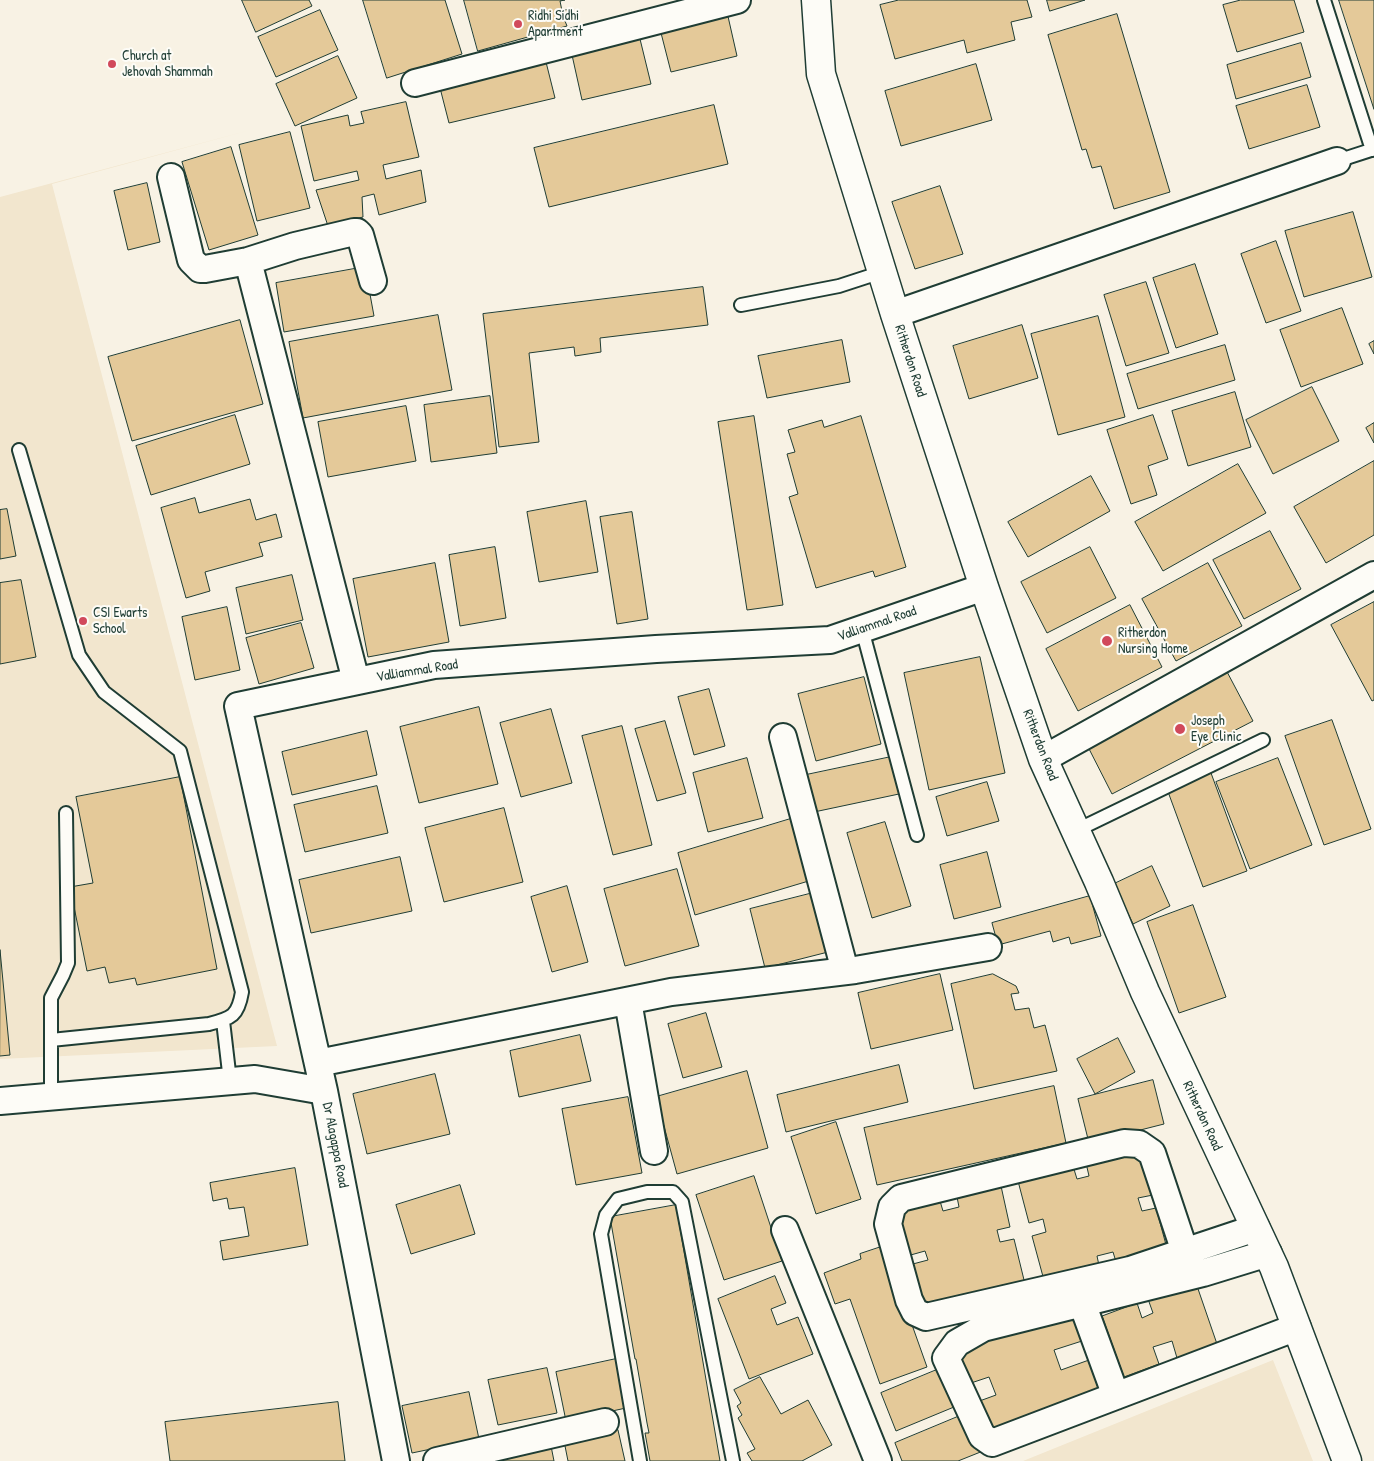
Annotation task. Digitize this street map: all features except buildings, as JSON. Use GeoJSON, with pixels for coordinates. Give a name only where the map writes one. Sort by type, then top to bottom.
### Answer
{"type":"FeatureCollection","features":[{"type":"Feature","properties":{"kind":"main road","name":"Ritherdon Road"},"geometry":{"type":"LineString","coordinates":[[816,0],[821,74],[895,314],[984,587],[1044,760],[1099,882],[1145,992],[1268,1253],[1347,1461]]}},
{"type":"Feature","properties":{"kind":"street"},"geometry":{"type":"LineString","coordinates":[[415,82],[737,0]]}},
{"type":"Feature","properties":{"kind":"street"},"geometry":{"type":"LineString","coordinates":[[895,314],[1337,161]]}},
{"type":"Feature","properties":{"kind":"street"},"geometry":{"type":"LineString","coordinates":[[171,177],[192,260],[200,269],[248,261],[295,246],[349,232],[357,232],[360,235],[373,281]]}},
{"type":"Feature","properties":{"kind":"street"},"geometry":{"type":"LineString","coordinates":[[248,261],[356,681]]}},
{"type":"Feature","properties":{"kind":"street"},"geometry":{"type":"LineString","coordinates":[[1044,760],[1374,575]]}},
{"type":"Feature","properties":{"kind":"street","name":"Valliammal Road"},"geometry":{"type":"LineString","coordinates":[[324,1091],[238,706],[434,665],[656,649],[830,640],[984,587]]}},
{"type":"Feature","properties":{"kind":"street"},"geometry":{"type":"LineString","coordinates":[[782,737],[845,971]]}},
{"type":"Feature","properties":{"kind":"street"},"geometry":{"type":"LineString","coordinates":[[318,1063],[671,992],[845,971],[988,947]]}},
{"type":"Feature","properties":{"kind":"street"},"geometry":{"type":"LineString","coordinates":[[628,1001],[654,1151]]}},
{"type":"Feature","properties":{"kind":"street","name":"Dr Alagappa Road"},"geometry":{"type":"LineString","coordinates":[[0,1101],[255,1079],[324,1091],[396,1461]]}},
{"type":"Feature","properties":{"kind":"street"},"geometry":{"type":"LineString","coordinates":[[1185,1252],[1152,1153],[1139,1144],[1124,1143],[901,1198],[892,1207],[888,1224],[909,1300],[915,1312],[926,1317],[1130,1270],[1185,1252],[1256,1228]]}},
{"type":"Feature","properties":{"kind":"street"},"geometry":{"type":"LineString","coordinates":[[785,1230],[878,1461]]}},
{"type":"Feature","properties":{"kind":"street"},"geometry":{"type":"LineString","coordinates":[[1268,1253],[1203,1273],[983,1328],[957,1343],[946,1358],[982,1436],[992,1442],[1297,1327]]}},
{"type":"Feature","properties":{"kind":"street"},"geometry":{"type":"LineString","coordinates":[[1082,1303],[1116,1396]]}},
{"type":"Feature","properties":{"kind":"street"},"geometry":{"type":"LineString","coordinates":[[437,1461],[606,1422]]}},
{"type":"Feature","properties":{"kind":"lane"},"geometry":{"type":"LineString","coordinates":[[1324,0],[1373,149],[1337,161]]}},
{"type":"Feature","properties":{"kind":"lane"},"geometry":{"type":"LineString","coordinates":[[741,305],[839,286],[882,272]]}},
{"type":"Feature","properties":{"kind":"lane"},"geometry":{"type":"LineString","coordinates":[[19,450],[79,655],[104,692],[180,751],[242,992],[240,1005],[235,1014],[209,1024],[51,1040]]}},
{"type":"Feature","properties":{"kind":"lane"},"geometry":{"type":"LineString","coordinates":[[862,629],[917,835]]}},
{"type":"Feature","properties":{"kind":"lane"},"geometry":{"type":"LineString","coordinates":[[1075,831],[1263,740]]}},
{"type":"Feature","properties":{"kind":"lane"},"geometry":{"type":"LineString","coordinates":[[51,1096],[51,998],[68,963],[66,812]]}},
{"type":"Feature","properties":{"kind":"lane"},"geometry":{"type":"LineString","coordinates":[[223,1020],[230,1081]]}},
{"type":"Feature","properties":{"kind":"lane"},"geometry":{"type":"LineString","coordinates":[[640,1461],[601,1234],[606,1215],[618,1199],[647,1192],[673,1192],[682,1202],[733,1461]]}},
{"type":"Feature","properties":{"kind":"shaded area","name":"CSI Ewarts School"},"geometry":{"type":"Polygon","coordinates":[[[254,129],[52,184],[277,1046],[0,1059],[0,197],[254,129]]]}},
{"type":"Feature","properties":{"kind":"shaded area"},"geometry":{"type":"Polygon","coordinates":[[[1273,1360],[1313,1461],[1023,1461],[1273,1360]]]}},
{"type":"Feature","properties":{"kind":"place","name":"Ridhi Sidhi Apartment"},"geometry":{"type":"Point","coordinates":[518,24]}},
{"type":"Feature","properties":{"kind":"place","name":"Church at Jehovah Shammah"},"geometry":{"type":"Point","coordinates":[112,64]}},
{"type":"Feature","properties":{"kind":"place","name":"CSI Ewarts School"},"geometry":{"type":"Point","coordinates":[83,621]}},
{"type":"Feature","properties":{"kind":"place","name":"Ritherdon Nursing Home"},"geometry":{"type":"Point","coordinates":[1107,641]}},
{"type":"Feature","properties":{"kind":"place","name":"Joseph Eye Clinic"},"geometry":{"type":"Point","coordinates":[1180,729]}}]}
